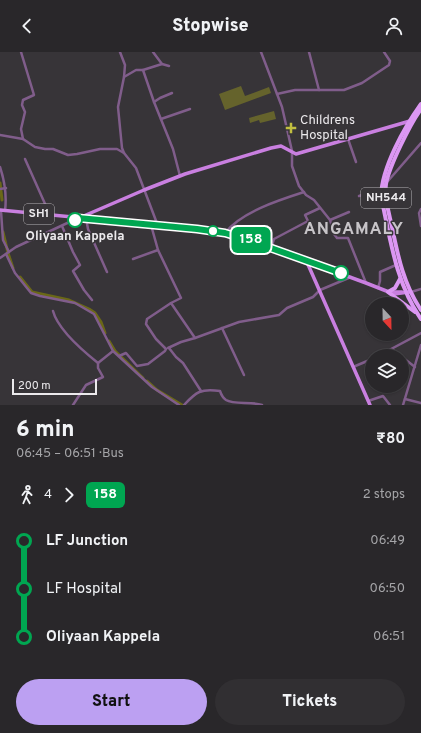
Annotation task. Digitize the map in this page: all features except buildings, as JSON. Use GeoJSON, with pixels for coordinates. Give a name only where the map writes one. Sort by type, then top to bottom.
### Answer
{"type":"FeatureCollection","features":[{"type":"Feature","properties":{"kind":"highway","name":"NH544"},"geometry":{"type":"LineString","coordinates":[[421,104],[410,121],[388,166],[382,189],[382,200],[400,278],[421,310]]}},
{"type":"Feature","properties":{"kind":"highway","name":"NH544"},"geometry":{"type":"LineString","coordinates":[[421,109],[394,162],[386,183],[386,197],[389,216],[398,256],[408,292],[421,319]]}},
{"type":"Feature","properties":{"kind":"highway"},"geometry":{"type":"LineString","coordinates":[[388,292],[397,285],[400,278]]}},
{"type":"Feature","properties":{"kind":"highway","name":"SH1"},"geometry":{"type":"LineString","coordinates":[[388,292],[406,304],[418,315]]}},
{"type":"Feature","properties":{"kind":"main road"},"geometry":{"type":"LineString","coordinates":[[78,218],[180,176],[271,148],[281,146],[296,154],[410,121]]}},
{"type":"Feature","properties":{"kind":"main road","name":"SH1"},"geometry":{"type":"LineString","coordinates":[[2,211],[86,218],[225,233],[306,260],[366,282],[388,292],[408,292]]}},
{"type":"Feature","properties":{"kind":"main road"},"geometry":{"type":"LineString","coordinates":[[306,260],[369,403]]}},
{"type":"Feature","properties":{"kind":"street"},"geometry":{"type":"LineString","coordinates":[[21,52],[34,95],[23,100],[22,104],[25,112],[22,130],[23,139]]}},
{"type":"Feature","properties":{"kind":"street"},"geometry":{"type":"LineString","coordinates":[[120,52],[125,65],[118,107],[122,148],[124,153]]}},
{"type":"Feature","properties":{"kind":"street"},"geometry":{"type":"LineString","coordinates":[[153,52],[162,64]]}},
{"type":"Feature","properties":{"kind":"street"},"geometry":{"type":"LineString","coordinates":[[261,52],[282,107],[292,152],[292,166],[299,186],[314,200],[330,220],[334,234],[337,238],[348,238],[366,282]]}},
{"type":"Feature","properties":{"kind":"street"},"geometry":{"type":"LineString","coordinates":[[309,52],[319,90]]}},
{"type":"Feature","properties":{"kind":"street"},"geometry":{"type":"LineString","coordinates":[[277,94],[295,90],[344,90],[362,83],[390,63],[384,52]]}},
{"type":"Feature","properties":{"kind":"street"},"geometry":{"type":"LineString","coordinates":[[124,77],[136,70],[143,70],[162,64],[169,66]]}},
{"type":"Feature","properties":{"kind":"street"},"geometry":{"type":"LineString","coordinates":[[143,70],[175,157],[180,176]]}},
{"type":"Feature","properties":{"kind":"street"},"geometry":{"type":"LineString","coordinates":[[154,102],[172,93]]}},
{"type":"Feature","properties":{"kind":"street"},"geometry":{"type":"LineString","coordinates":[[161,119],[190,109]]}},
{"type":"Feature","properties":{"kind":"street"},"geometry":{"type":"LineString","coordinates":[[410,121],[421,117]]}},
{"type":"Feature","properties":{"kind":"street"},"geometry":{"type":"LineString","coordinates":[[0,135],[23,139],[35,147],[53,149],[68,155],[100,149],[117,148],[124,153],[136,168],[158,226]]}},
{"type":"Feature","properties":{"kind":"street"},"geometry":{"type":"LineString","coordinates":[[348,139],[356,162]]}},
{"type":"Feature","properties":{"kind":"street"},"geometry":{"type":"LineString","coordinates":[[386,183],[421,143]]}},
{"type":"Feature","properties":{"kind":"street"},"geometry":{"type":"LineString","coordinates":[[25,159],[50,215]]}},
{"type":"Feature","properties":{"kind":"street"},"geometry":{"type":"LineString","coordinates":[[0,167],[5,181],[7,200],[2,211],[2,232],[6,246],[9,250]]}},
{"type":"Feature","properties":{"kind":"street"},"geometry":{"type":"LineString","coordinates":[[0,189],[6,188]]}},
{"type":"Feature","properties":{"kind":"street"},"geometry":{"type":"LineString","coordinates":[[359,196],[382,189]]}},
{"type":"Feature","properties":{"kind":"street"},"geometry":{"type":"LineString","coordinates":[[225,233],[230,225],[255,211],[304,192]]}},
{"type":"Feature","properties":{"kind":"street"},"geometry":{"type":"LineString","coordinates":[[272,248],[274,239],[308,221],[305,215],[320,208]]}},
{"type":"Feature","properties":{"kind":"street"},"geometry":{"type":"LineString","coordinates":[[421,209],[419,213],[421,226]]}},
{"type":"Feature","properties":{"kind":"street"},"geometry":{"type":"LineString","coordinates":[[330,220],[349,212]]}},
{"type":"Feature","properties":{"kind":"street"},"geometry":{"type":"LineString","coordinates":[[0,258],[9,250],[78,218]]}},
{"type":"Feature","properties":{"kind":"street"},"geometry":{"type":"LineString","coordinates":[[86,218],[88,229],[106,272]]}},
{"type":"Feature","properties":{"kind":"street"},"geometry":{"type":"LineString","coordinates":[[151,225],[158,250],[181,298],[147,319],[146,324],[156,339],[183,363],[201,391]]}},
{"type":"Feature","properties":{"kind":"street"},"geometry":{"type":"LineString","coordinates":[[62,226],[80,265],[73,271],[84,290],[92,300]]}},
{"type":"Feature","properties":{"kind":"street"},"geometry":{"type":"LineString","coordinates":[[133,259],[158,250]]}},
{"type":"Feature","properties":{"kind":"street"},"geometry":{"type":"LineString","coordinates":[[6,254],[14,273],[31,293],[75,303],[94,314],[104,337],[113,351],[152,387],[179,405]]}},
{"type":"Feature","properties":{"kind":"street"},"geometry":{"type":"LineString","coordinates":[[378,288],[380,272],[397,265]]}},
{"type":"Feature","properties":{"kind":"street"},"geometry":{"type":"LineString","coordinates":[[119,356],[126,353],[137,366],[148,364],[167,348],[181,342],[246,320],[279,315],[287,308],[313,297],[320,290],[352,277]]}},
{"type":"Feature","properties":{"kind":"street"},"geometry":{"type":"LineString","coordinates":[[408,292],[421,289]]}},
{"type":"Feature","properties":{"kind":"street"},"geometry":{"type":"LineString","coordinates":[[171,303],[195,338]]}},
{"type":"Feature","properties":{"kind":"street"},"geometry":{"type":"LineString","coordinates":[[52,311],[56,320],[66,333],[98,363],[98,368],[103,377],[86,385],[73,405]]}},
{"type":"Feature","properties":{"kind":"street"},"geometry":{"type":"LineString","coordinates":[[222,328],[244,375]]}},
{"type":"Feature","properties":{"kind":"street"},"geometry":{"type":"LineString","coordinates":[[392,349],[421,333]]}},
{"type":"Feature","properties":{"kind":"street"},"geometry":{"type":"LineString","coordinates":[[403,405],[421,347]]}},
{"type":"Feature","properties":{"kind":"street"},"geometry":{"type":"LineString","coordinates":[[98,363],[113,351]]}},
{"type":"Feature","properties":{"kind":"street"},"geometry":{"type":"LineString","coordinates":[[353,367],[365,362]]}},
{"type":"Feature","properties":{"kind":"street"},"geometry":{"type":"LineString","coordinates":[[409,363],[415,367]]}},
{"type":"Feature","properties":{"kind":"street"},"geometry":{"type":"LineString","coordinates":[[184,405],[194,394],[201,391],[210,390],[220,391],[226,400],[234,403],[257,403],[262,405]]}},
{"type":"Feature","properties":{"kind":"street"},"geometry":{"type":"LineString","coordinates":[[369,403],[383,396],[390,405]]}},
{"type":"Feature","properties":{"kind":"street"},"geometry":{"type":"LineString","coordinates":[[405,399],[421,403]]}},
{"type":"Feature","properties":{"kind":"shaded area"},"geometry":{"type":"Polygon","coordinates":[[[241,86],[245,96],[269,87],[271,93],[225,110],[219,94],[241,86]]]}},
{"type":"Feature","properties":{"kind":"shaded area"},"geometry":{"type":"Polygon","coordinates":[[[274,111],[276,119],[260,123],[259,120],[250,123],[249,118],[274,111]]]}},
{"type":"Feature","properties":{"kind":"waterway"},"geometry":{"type":"LineString","coordinates":[[0,183],[2,200]]}},
{"type":"Feature","properties":{"kind":"waterway"},"geometry":{"type":"LineString","coordinates":[[3,232],[13,268]]}},
{"type":"Feature","properties":{"kind":"waterway"},"geometry":{"type":"LineString","coordinates":[[20,277],[32,292],[69,300],[89,309],[95,313],[101,322],[105,333]]}},
{"type":"Feature","properties":{"kind":"waterway"},"geometry":{"type":"LineString","coordinates":[[109,341],[115,351],[143,378]]}},
{"type":"Feature","properties":{"kind":"waterway"},"geometry":{"type":"LineString","coordinates":[[147,381],[157,390],[182,405]]}},
{"type":"Feature","properties":{"kind":"bus line","name":"158"},"geometry":{"type":"LineString","coordinates":[[75,220],[78,218],[225,233],[341,273]]}},
{"type":"Feature","properties":{"kind":"place","name":"Childrens Hospital"},"geometry":{"type":"Point","coordinates":[291,128]}},
{"type":"Feature","properties":{"kind":"place","name":"Oliyaan Kappela"},"geometry":{"type":"Point","coordinates":[75,220]}},
{"type":"Feature","properties":{"kind":"district","name":"ANGAMALY"},"geometry":{"type":"Point","coordinates":[354,230]}}]}
